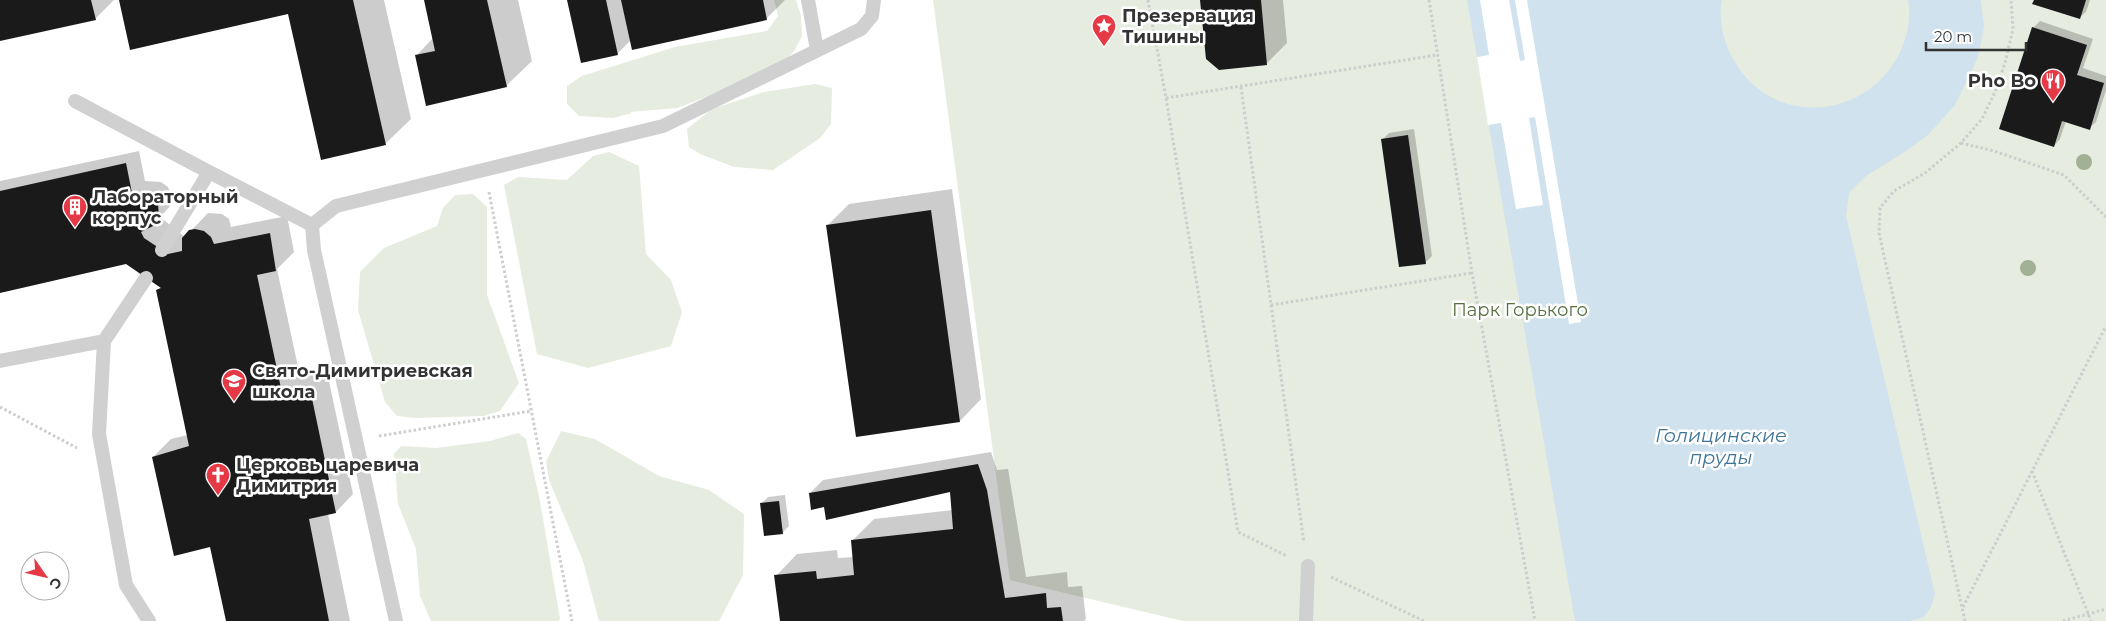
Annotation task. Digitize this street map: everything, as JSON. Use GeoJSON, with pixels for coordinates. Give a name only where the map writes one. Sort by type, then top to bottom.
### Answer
{"type":"FeatureCollection","features":[{"type":"Feature","properties":{"kind":"lane"},"geometry":{"type":"LineString","coordinates":[[808,0],[817,50]]}},
{"type":"Feature","properties":{"kind":"lane"},"geometry":{"type":"LineString","coordinates":[[312,225],[336,206],[663,126],[861,29],[872,16],[874,0]]}},
{"type":"Feature","properties":{"kind":"lane"},"geometry":{"type":"LineString","coordinates":[[75,101],[312,225]]}},
{"type":"Feature","properties":{"kind":"lane"},"geometry":{"type":"LineString","coordinates":[[162,250],[209,172]]}},
{"type":"Feature","properties":{"kind":"lane"},"geometry":{"type":"LineString","coordinates":[[312,225],[314,250],[396,621]]}},
{"type":"Feature","properties":{"kind":"lane"},"geometry":{"type":"LineString","coordinates":[[146,278],[104,341],[99,434],[126,585],[149,621]]}},
{"type":"Feature","properties":{"kind":"lane"},"geometry":{"type":"LineString","coordinates":[[0,362],[104,341]]}},
{"type":"Feature","properties":{"kind":"lane"},"geometry":{"type":"LineString","coordinates":[[1306,621],[1308,566]]}},
{"type":"Feature","properties":{"kind":"path"},"geometry":{"type":"LineString","coordinates":[[1148,0],[1238,532],[1424,621]]}},
{"type":"Feature","properties":{"kind":"path"},"geometry":{"type":"LineString","coordinates":[[1429,0],[1472,273],[1535,621]]}},
{"type":"Feature","properties":{"kind":"path"},"geometry":{"type":"LineString","coordinates":[[1966,621],[1879,233],[1880,208],[1894,191],[1925,173],[1961,144],[1982,119],[1995,92],[2005,63],[2013,29],[2011,0]]}},
{"type":"Feature","properties":{"kind":"path"},"geometry":{"type":"LineString","coordinates":[[1166,98],[1437,54]]}},
{"type":"Feature","properties":{"kind":"path"},"geometry":{"type":"LineString","coordinates":[[1241,86],[1308,566]]}},
{"type":"Feature","properties":{"kind":"path"},"geometry":{"type":"LineString","coordinates":[[1961,144],[1994,151],[2064,175],[2106,217]]}},
{"type":"Feature","properties":{"kind":"path"},"geometry":{"type":"LineString","coordinates":[[484,170],[572,621]]}},
{"type":"Feature","properties":{"kind":"path"},"geometry":{"type":"LineString","coordinates":[[1272,306],[1472,273]]}},
{"type":"Feature","properties":{"kind":"path"},"geometry":{"type":"LineString","coordinates":[[1963,607],[2106,326]]}},
{"type":"Feature","properties":{"kind":"path"},"geometry":{"type":"LineString","coordinates":[[0,407],[104,462]]}},
{"type":"Feature","properties":{"kind":"path"},"geometry":{"type":"LineString","coordinates":[[356,440],[532,411]]}},
{"type":"Feature","properties":{"kind":"path"},"geometry":{"type":"LineString","coordinates":[[2032,471],[2091,621]]}},
{"type":"Feature","properties":{"kind":"path"},"geometry":{"type":"LineString","coordinates":[[2063,621],[2106,609]]}},
{"type":"Feature","properties":{"kind":"green space"},"geometry":{"type":"Polygon","coordinates":[[[774,0],[796,0],[801,16],[802,36],[794,51],[780,66],[763,75],[677,108],[630,112],[632,113],[613,118],[579,116],[567,104],[567,86],[582,76],[675,47],[767,31],[778,16],[774,0]]]}},
{"type":"Feature","properties":{"kind":"green space","name":"Парк Горького"},"geometry":{"type":"Polygon","coordinates":[[[933,0],[2106,0],[2106,621],[1183,621],[1010,580],[933,0]]]}},
{"type":"Feature","properties":{"kind":"green space"},"geometry":{"type":"Polygon","coordinates":[[[815,84],[832,88],[831,124],[820,138],[773,170],[734,167],[700,154],[689,147],[687,129],[712,109],[764,92],[815,84]]]}},
{"type":"Feature","properties":{"kind":"green space"},"geometry":{"type":"Polygon","coordinates":[[[609,152],[639,166],[646,254],[671,280],[682,312],[671,346],[588,368],[537,354],[504,185],[518,177],[567,180],[593,156],[609,152]]]}},
{"type":"Feature","properties":{"kind":"green space"},"geometry":{"type":"Polygon","coordinates":[[[473,194],[487,207],[487,295],[519,383],[500,411],[484,416],[414,418],[397,416],[385,402],[358,310],[360,272],[384,248],[437,226],[443,208],[455,195],[473,194]]]}},
{"type":"Feature","properties":{"kind":"green space"},"geometry":{"type":"Polygon","coordinates":[[[561,431],[595,439],[659,476],[709,490],[744,514],[743,575],[719,621],[599,621],[583,561],[549,480],[546,462],[561,431]]]}},
{"type":"Feature","properties":{"kind":"green space"},"geometry":{"type":"Polygon","coordinates":[[[518,433],[526,439],[540,501],[560,619],[558,621],[431,621],[420,596],[416,549],[398,504],[394,454],[401,446],[436,448],[490,441],[518,433]]]}},
{"type":"Feature","properties":{"kind":"water","name":"Голицинские пруды"},"geometry":{"type":"Polygon","coordinates":[[[1467,0],[1722,0],[1721,21],[1726,42],[1731,55],[1747,79],[1768,95],[1791,105],[1816,108],[1841,103],[1864,93],[1884,76],[1900,52],[1905,40],[1909,20],[1908,0],[1981,0],[1984,27],[1978,57],[1955,105],[1928,135],[1866,176],[1849,193],[1846,216],[1935,594],[1931,607],[1924,617],[1910,621],[1575,621],[1467,0]]]}},
{"type":"Feature","properties":{"kind":"pier"},"geometry":{"type":"Polygon","coordinates":[[[1480,0],[1509,0],[1520,61],[1525,60],[1515,0],[1527,0],[1581,322],[1569,324],[1535,117],[1529,118],[1543,205],[1516,209],[1501,123],[1488,125],[1477,57],[1489,55],[1480,0]]]}},
{"type":"Feature","properties":{"kind":"building"},"geometry":{"type":"Polygon","coordinates":[[[0,0],[91,0],[96,20],[0,41],[0,0]]]}},
{"type":"Feature","properties":{"kind":"building"},"geometry":{"type":"Polygon","coordinates":[[[119,0],[353,0],[386,145],[321,160],[288,14],[130,50],[119,0]]]}},
{"type":"Feature","properties":{"kind":"building"},"geometry":{"type":"Polygon","coordinates":[[[424,0],[487,0],[507,87],[426,106],[415,55],[435,51],[424,0]]]}},
{"type":"Feature","properties":{"kind":"building"},"geometry":{"type":"Polygon","coordinates":[[[567,0],[606,0],[618,55],[581,63],[567,0]]]}},
{"type":"Feature","properties":{"kind":"building"},"geometry":{"type":"Polygon","coordinates":[[[621,0],[763,0],[767,20],[632,50],[621,0]]]}},
{"type":"Feature","properties":{"kind":"building"},"geometry":{"type":"Polygon","coordinates":[[[1200,0],[1261,0],[1267,65],[1219,70],[1206,59],[1200,0]]]}},
{"type":"Feature","properties":{"kind":"building"},"geometry":{"type":"Polygon","coordinates":[[[2034,0],[2086,0],[2080,19],[2032,4],[2034,0]]]}},
{"type":"Feature","properties":{"kind":"building","name":"Pho Bo"},"geometry":{"type":"Polygon","coordinates":[[[2032,27],[2087,45],[2077,75],[2104,83],[2090,130],[2062,121],[2054,147],[1999,129],[2032,27]]]}},
{"type":"Feature","properties":{"kind":"building"},"geometry":{"type":"Polygon","coordinates":[[[1408,135],[1426,264],[1399,267],[1381,139],[1408,135]]]}},
{"type":"Feature","properties":{"kind":"building"},"geometry":{"type":"Polygon","coordinates":[[[126,163],[132,193],[148,195],[158,203],[159,218],[153,226],[141,232],[144,238],[168,254],[182,251],[182,238],[189,230],[204,231],[211,237],[214,244],[270,233],[276,271],[257,275],[282,393],[310,389],[336,513],[309,519],[329,621],[226,621],[210,547],[174,556],[152,457],[189,446],[156,290],[161,288],[126,264],[0,293],[0,191],[126,163]]]}},
{"type":"Feature","properties":{"kind":"building"},"geometry":{"type":"Polygon","coordinates":[[[931,210],[960,422],[856,437],[826,225],[931,210]]]}},
{"type":"Feature","properties":{"kind":"building"},"geometry":{"type":"Polygon","coordinates":[[[978,464],[987,490],[1005,598],[1046,593],[1047,608],[1061,607],[1063,621],[780,621],[774,575],[816,571],[817,579],[854,575],[851,540],[953,529],[950,492],[826,520],[824,507],[811,510],[809,493],[978,464]]]}},
{"type":"Feature","properties":{"kind":"building"},"geometry":{"type":"Polygon","coordinates":[[[779,501],[783,534],[764,536],[760,503],[779,501]]]}},
{"type":"Feature","properties":{"kind":"place","name":"Презервация Тишины"},"geometry":{"type":"Point","coordinates":[1104,47]}},
{"type":"Feature","properties":{"kind":"place","name":"Pho Bo"},"geometry":{"type":"Point","coordinates":[2053,102]}},
{"type":"Feature","properties":{"kind":"place","name":"Лабораторный корпус"},"geometry":{"type":"Point","coordinates":[75,228]}},
{"type":"Feature","properties":{"kind":"place","name":"Свято-Димитриевская школа"},"geometry":{"type":"Point","coordinates":[234,402]}},
{"type":"Feature","properties":{"kind":"place","name":"Церковь царевича Димитрия"},"geometry":{"type":"Point","coordinates":[218,496]}}]}
